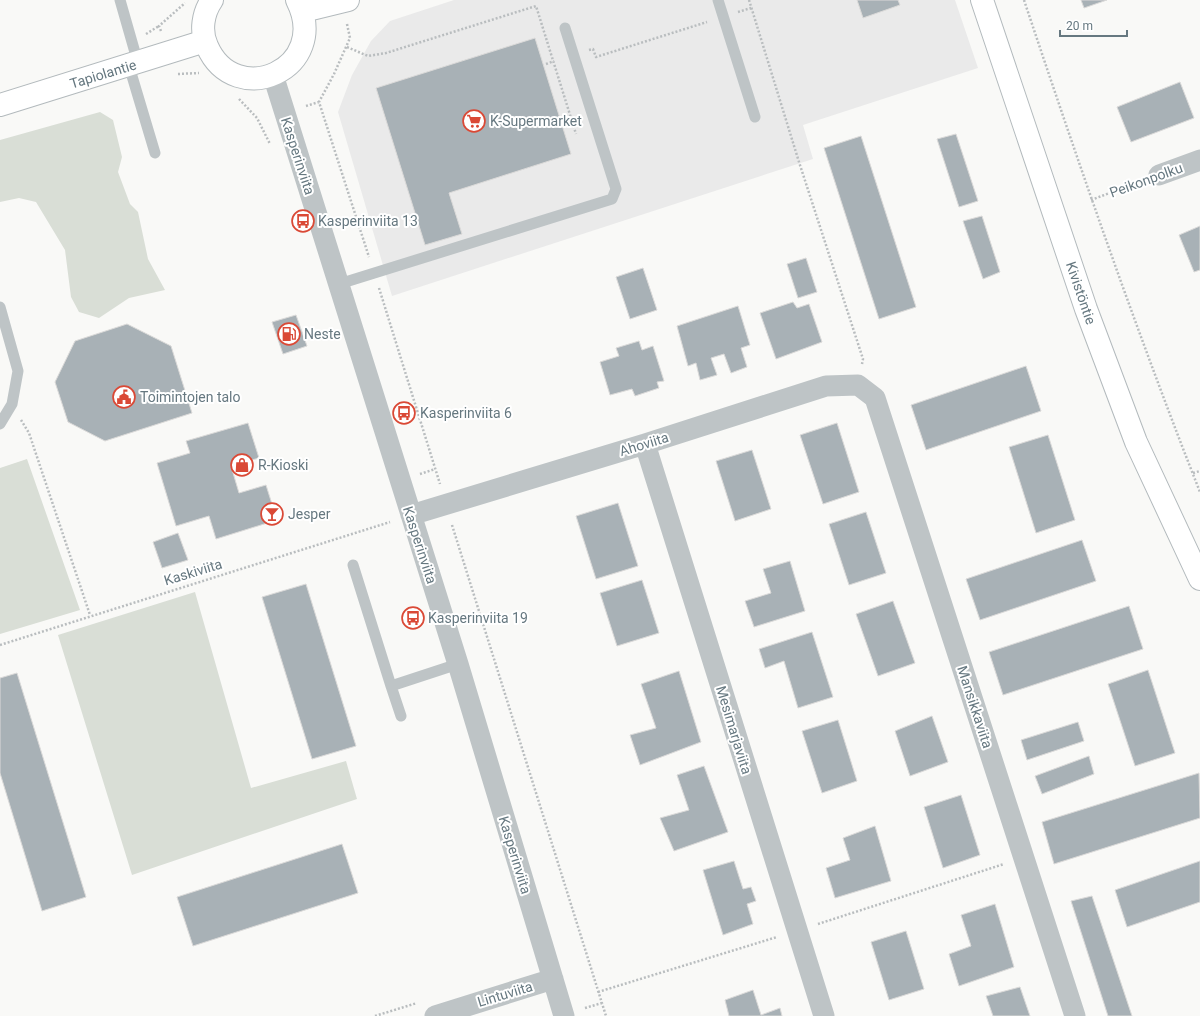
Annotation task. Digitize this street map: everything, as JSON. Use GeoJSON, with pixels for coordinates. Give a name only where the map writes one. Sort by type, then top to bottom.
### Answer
{"type":"FeatureCollection","features":[{"type":"Feature","properties":{"kind":"main road"},"geometry":{"type":"LineString","coordinates":[[212,0],[207,7],[203,24],[205,41],[211,55],[221,66],[234,74],[248,78],[273,75],[290,64],[299,53],[305,33],[300,6],[348,0]]}},
{"type":"Feature","properties":{"kind":"main road","name":"Kivistöntie"},"geometry":{"type":"LineString","coordinates":[[982,0],[1086,309],[1136,442],[1200,579]]}},
{"type":"Feature","properties":{"kind":"main road","name":"Tapiolantie"},"geometry":{"type":"LineString","coordinates":[[0,104],[205,41]]}},
{"type":"Feature","properties":{"kind":"street","name":"Kasperinviita"},"geometry":{"type":"LineString","coordinates":[[273,75],[339,284],[401,518],[458,664],[564,1016]]}},
{"type":"Feature","properties":{"kind":"street","name":"Peikonpolku"},"geometry":{"type":"LineString","coordinates":[[1158,175],[1200,160]]}},
{"type":"Feature","properties":{"kind":"street","name":"Mansikkaviita"},"geometry":{"type":"LineString","coordinates":[[858,385],[875,398],[1075,1016]]}},
{"type":"Feature","properties":{"kind":"street","name":"Ahoviita"},"geometry":{"type":"LineString","coordinates":[[401,518],[645,444],[826,386],[858,385]]}},
{"type":"Feature","properties":{"kind":"street","name":"Mesimarjaviita"},"geometry":{"type":"LineString","coordinates":[[645,444],[824,1016]]}},
{"type":"Feature","properties":{"kind":"street","name":"Lintuviita"},"geometry":{"type":"LineString","coordinates":[[435,1016],[553,979]]}},
{"type":"Feature","properties":{"kind":"lane"},"geometry":{"type":"LineString","coordinates":[[120,0],[133,64],[155,154]]}},
{"type":"Feature","properties":{"kind":"lane"},"geometry":{"type":"LineString","coordinates":[[718,0],[755,117]]}},
{"type":"Feature","properties":{"kind":"lane"},"geometry":{"type":"LineString","coordinates":[[339,284],[612,199],[616,189],[565,28]]}},
{"type":"Feature","properties":{"kind":"lane"},"geometry":{"type":"LineString","coordinates":[[0,307],[18,371],[12,404],[0,424]]}},
{"type":"Feature","properties":{"kind":"lane"},"geometry":{"type":"LineString","coordinates":[[353,566],[401,716]]}},
{"type":"Feature","properties":{"kind":"lane"},"geometry":{"type":"LineString","coordinates":[[391,686],[458,664]]}},
{"type":"Feature","properties":{"kind":"path"},"geometry":{"type":"LineString","coordinates":[[749,0],[863,359],[858,385]]}},
{"type":"Feature","properties":{"kind":"path"},"geometry":{"type":"LineString","coordinates":[[1024,0],[1091,200],[1168,411],[1200,492]]}},
{"type":"Feature","properties":{"kind":"path"},"geometry":{"type":"LineString","coordinates":[[347,47],[368,56],[386,53],[536,6],[576,134]]}},
{"type":"Feature","properties":{"kind":"path"},"geometry":{"type":"LineString","coordinates":[[546,64],[594,49],[596,57],[751,8]]}},
{"type":"Feature","properties":{"kind":"path","name":"Peikonpolku"},"geometry":{"type":"LineString","coordinates":[[1091,200],[1158,175]]}},
{"type":"Feature","properties":{"kind":"path"},"geometry":{"type":"LineString","coordinates":[[12,404],[29,433],[90,615]]}},
{"type":"Feature","properties":{"kind":"path"},"geometry":{"type":"LineString","coordinates":[[1193,473],[1200,471]]}},
{"type":"Feature","properties":{"kind":"path","name":"Kaskiviita"},"geometry":{"type":"LineString","coordinates":[[0,645],[90,615],[401,518]]}},
{"type":"Feature","properties":{"kind":"shaded area"},"geometry":{"type":"Polygon","coordinates":[[[454,0],[955,0],[978,68],[803,125],[813,159],[392,296],[338,112],[352,75],[371,41],[390,21],[454,0]]]}},
{"type":"Feature","properties":{"kind":"shaded area"},"geometry":{"type":"Polygon","coordinates":[[[100,112],[113,120],[122,157],[118,172],[130,204],[138,212],[148,259],[165,290],[129,298],[99,318],[79,312],[71,297],[65,250],[36,202],[19,198],[0,202],[0,140],[100,112]]]}},
{"type":"Feature","properties":{"kind":"shaded area"},"geometry":{"type":"Polygon","coordinates":[[[27,459],[80,610],[0,634],[0,468],[27,459]]]}},
{"type":"Feature","properties":{"kind":"shaded area"},"geometry":{"type":"Polygon","coordinates":[[[195,592],[251,788],[346,761],[357,799],[132,875],[58,635],[195,592]]]}},
{"type":"Feature","properties":{"kind":"building"},"geometry":{"type":"Polygon","coordinates":[[[857,0],[898,0],[900,5],[863,18],[857,0]]]}},
{"type":"Feature","properties":{"kind":"building"},"geometry":{"type":"Polygon","coordinates":[[[1081,0],[1107,0],[1084,8],[1081,0]]]}},
{"type":"Feature","properties":{"kind":"building","name":"K-Supermarket"},"geometry":{"type":"Polygon","coordinates":[[[535,38],[571,154],[449,193],[462,234],[425,245],[376,88],[535,38]]]}},
{"type":"Feature","properties":{"kind":"building"},"geometry":{"type":"Polygon","coordinates":[[[1180,82],[1194,118],[1131,142],[1117,107],[1180,82]]]}},
{"type":"Feature","properties":{"kind":"building"},"geometry":{"type":"Polygon","coordinates":[[[956,134],[978,201],[959,207],[937,139],[956,134]]]}},
{"type":"Feature","properties":{"kind":"building"},"geometry":{"type":"Polygon","coordinates":[[[861,136],[916,307],[879,319],[824,148],[861,136]]]}},
{"type":"Feature","properties":{"kind":"building"},"geometry":{"type":"Polygon","coordinates":[[[982,216],[1000,272],[983,279],[963,221],[982,216]]]}},
{"type":"Feature","properties":{"kind":"building"},"geometry":{"type":"Polygon","coordinates":[[[1200,226],[1200,270],[1194,272],[1179,235],[1200,226]]]}},
{"type":"Feature","properties":{"kind":"building"},"geometry":{"type":"Polygon","coordinates":[[[806,258],[817,292],[798,298],[787,264],[806,258]]]}},
{"type":"Feature","properties":{"kind":"building"},"geometry":{"type":"Polygon","coordinates":[[[643,268],[657,310],[630,319],[616,277],[643,268]]]}},
{"type":"Feature","properties":{"kind":"building"},"geometry":{"type":"Polygon","coordinates":[[[793,302],[797,308],[809,304],[822,342],[776,359],[760,313],[793,302]]]}},
{"type":"Feature","properties":{"kind":"building"},"geometry":{"type":"Polygon","coordinates":[[[738,306],[750,345],[741,348],[747,367],[731,373],[724,354],[711,358],[717,375],[700,380],[696,363],[688,366],[677,326],[738,306]]]}},
{"type":"Feature","properties":{"kind":"building","name":"Neste"},"geometry":{"type":"Polygon","coordinates":[[[296,315],[307,346],[283,354],[272,322],[296,315]]]}},
{"type":"Feature","properties":{"kind":"building","name":"Toimintojen talo"},"geometry":{"type":"Polygon","coordinates":[[[127,324],[171,346],[192,413],[105,441],[68,422],[55,382],[75,341],[127,324]]]}},
{"type":"Feature","properties":{"kind":"building"},"geometry":{"type":"Polygon","coordinates":[[[639,341],[642,350],[653,346],[664,381],[657,382],[659,388],[635,396],[632,389],[610,395],[600,362],[619,356],[616,348],[639,341]]]}},
{"type":"Feature","properties":{"kind":"building"},"geometry":{"type":"Polygon","coordinates":[[[1026,366],[1041,411],[926,450],[911,405],[1026,366]]]}},
{"type":"Feature","properties":{"kind":"building"},"geometry":{"type":"Polygon","coordinates":[[[248,423],[259,458],[231,466],[239,493],[266,485],[277,520],[216,539],[209,516],[176,526],[157,463],[190,453],[186,441],[248,423]]]}},
{"type":"Feature","properties":{"kind":"building"},"geometry":{"type":"Polygon","coordinates":[[[837,423],[859,492],[823,504],[800,435],[837,423]]]}},
{"type":"Feature","properties":{"kind":"building"},"geometry":{"type":"Polygon","coordinates":[[[1048,435],[1075,520],[1036,533],[1009,447],[1048,435]]]}},
{"type":"Feature","properties":{"kind":"building"},"geometry":{"type":"Polygon","coordinates":[[[752,450],[771,509],[735,521],[716,461],[752,450]]]}},
{"type":"Feature","properties":{"kind":"building"},"geometry":{"type":"Polygon","coordinates":[[[618,503],[638,566],[596,579],[576,516],[618,503]]]}},
{"type":"Feature","properties":{"kind":"building"},"geometry":{"type":"Polygon","coordinates":[[[866,512],[886,573],[849,585],[829,524],[866,512]]]}},
{"type":"Feature","properties":{"kind":"building"},"geometry":{"type":"Polygon","coordinates":[[[178,533],[188,560],[162,568],[153,542],[178,533]]]}},
{"type":"Feature","properties":{"kind":"building"},"geometry":{"type":"Polygon","coordinates":[[[1082,540],[1096,581],[980,620],[966,579],[1082,540]]]}},
{"type":"Feature","properties":{"kind":"building"},"geometry":{"type":"Polygon","coordinates":[[[790,561],[805,611],[754,627],[745,601],[771,593],[763,569],[790,561]]]}},
{"type":"Feature","properties":{"kind":"building"},"geometry":{"type":"Polygon","coordinates":[[[642,580],[659,633],[617,646],[600,593],[642,580]]]}},
{"type":"Feature","properties":{"kind":"building"},"geometry":{"type":"Polygon","coordinates":[[[306,584],[356,746],[312,759],[262,597],[306,584]]]}},
{"type":"Feature","properties":{"kind":"building"},"geometry":{"type":"Polygon","coordinates":[[[893,601],[915,663],[878,676],[856,614],[893,601]]]}},
{"type":"Feature","properties":{"kind":"building"},"geometry":{"type":"Polygon","coordinates":[[[1129,606],[1143,649],[1003,695],[989,652],[1129,606]]]}},
{"type":"Feature","properties":{"kind":"building"},"geometry":{"type":"Polygon","coordinates":[[[812,632],[833,697],[798,708],[784,661],[765,668],[759,649],[812,632]]]}},
{"type":"Feature","properties":{"kind":"building"},"geometry":{"type":"Polygon","coordinates":[[[1148,670],[1175,753],[1135,766],[1108,684],[1148,670]]]}},
{"type":"Feature","properties":{"kind":"building"},"geometry":{"type":"Polygon","coordinates":[[[679,671],[701,742],[640,765],[630,735],[656,728],[641,684],[679,671]]]}},
{"type":"Feature","properties":{"kind":"building"},"geometry":{"type":"Polygon","coordinates":[[[17,673],[86,897],[42,911],[0,773],[0,678],[17,673]]]}},
{"type":"Feature","properties":{"kind":"building"},"geometry":{"type":"Polygon","coordinates":[[[932,716],[948,762],[910,776],[895,731],[932,716]]]}},
{"type":"Feature","properties":{"kind":"building"},"geometry":{"type":"Polygon","coordinates":[[[838,720],[857,781],[822,793],[802,731],[838,720]]]}},
{"type":"Feature","properties":{"kind":"building"},"geometry":{"type":"Polygon","coordinates":[[[1078,722],[1084,741],[1027,760],[1021,740],[1078,722]]]}},
{"type":"Feature","properties":{"kind":"building"},"geometry":{"type":"Polygon","coordinates":[[[1089,756],[1094,774],[1042,794],[1035,776],[1089,756]]]}},
{"type":"Feature","properties":{"kind":"building"},"geometry":{"type":"Polygon","coordinates":[[[704,766],[728,832],[674,851],[660,818],[689,810],[677,775],[704,766]]]}},
{"type":"Feature","properties":{"kind":"building"},"geometry":{"type":"Polygon","coordinates":[[[1199,773],[1200,818],[1054,864],[1042,822],[1199,773]]]}},
{"type":"Feature","properties":{"kind":"building"},"geometry":{"type":"Polygon","coordinates":[[[961,795],[980,855],[943,868],[924,807],[961,795]]]}},
{"type":"Feature","properties":{"kind":"building"},"geometry":{"type":"Polygon","coordinates":[[[875,826],[891,881],[835,898],[826,868],[850,860],[843,838],[875,826]]]}},
{"type":"Feature","properties":{"kind":"building"},"geometry":{"type":"Polygon","coordinates":[[[342,844],[358,893],[193,946],[177,897],[342,844]]]}},
{"type":"Feature","properties":{"kind":"building"},"geometry":{"type":"Polygon","coordinates":[[[734,861],[743,889],[751,887],[756,901],[747,904],[753,924],[723,935],[703,870],[734,861]]]}},
{"type":"Feature","properties":{"kind":"building"},"geometry":{"type":"Polygon","coordinates":[[[1200,861],[1200,902],[1127,927],[1115,890],[1200,861]]]}},
{"type":"Feature","properties":{"kind":"building"},"geometry":{"type":"Polygon","coordinates":[[[1092,896],[1132,1016],[1108,1016],[1071,901],[1092,896]]]}},
{"type":"Feature","properties":{"kind":"building"},"geometry":{"type":"Polygon","coordinates":[[[995,904],[1014,967],[959,986],[949,954],[971,946],[961,915],[995,904]]]}},
{"type":"Feature","properties":{"kind":"building"},"geometry":{"type":"Polygon","coordinates":[[[906,931],[924,989],[889,1000],[871,942],[906,931]]]}},
{"type":"Feature","properties":{"kind":"building"},"geometry":{"type":"Polygon","coordinates":[[[1020,987],[1030,1016],[993,1016],[986,996],[1020,987]]]}},
{"type":"Feature","properties":{"kind":"building"},"geometry":{"type":"Polygon","coordinates":[[[753,990],[761,1015],[780,1008],[782,1016],[729,1016],[725,1000],[753,990]]]}},
{"type":"Feature","properties":{"kind":"place","name":"K-Supermarket"},"geometry":{"type":"Point","coordinates":[474,121]}},
{"type":"Feature","properties":{"kind":"place","name":"Kasperinviita 13"},"geometry":{"type":"Point","coordinates":[303,221]}},
{"type":"Feature","properties":{"kind":"place","name":"Neste"},"geometry":{"type":"Point","coordinates":[289,334]}},
{"type":"Feature","properties":{"kind":"place","name":"Toimintojen talo"},"geometry":{"type":"Point","coordinates":[124,397]}},
{"type":"Feature","properties":{"kind":"place","name":"Kasperinviita 6"},"geometry":{"type":"Point","coordinates":[404,413]}},
{"type":"Feature","properties":{"kind":"place","name":"R-Kioski"},"geometry":{"type":"Point","coordinates":[242,465]}},
{"type":"Feature","properties":{"kind":"place","name":"Jesper"},"geometry":{"type":"Point","coordinates":[272,514]}},
{"type":"Feature","properties":{"kind":"place","name":"Kasperinviita 19"},"geometry":{"type":"Point","coordinates":[413,618]}}]}
